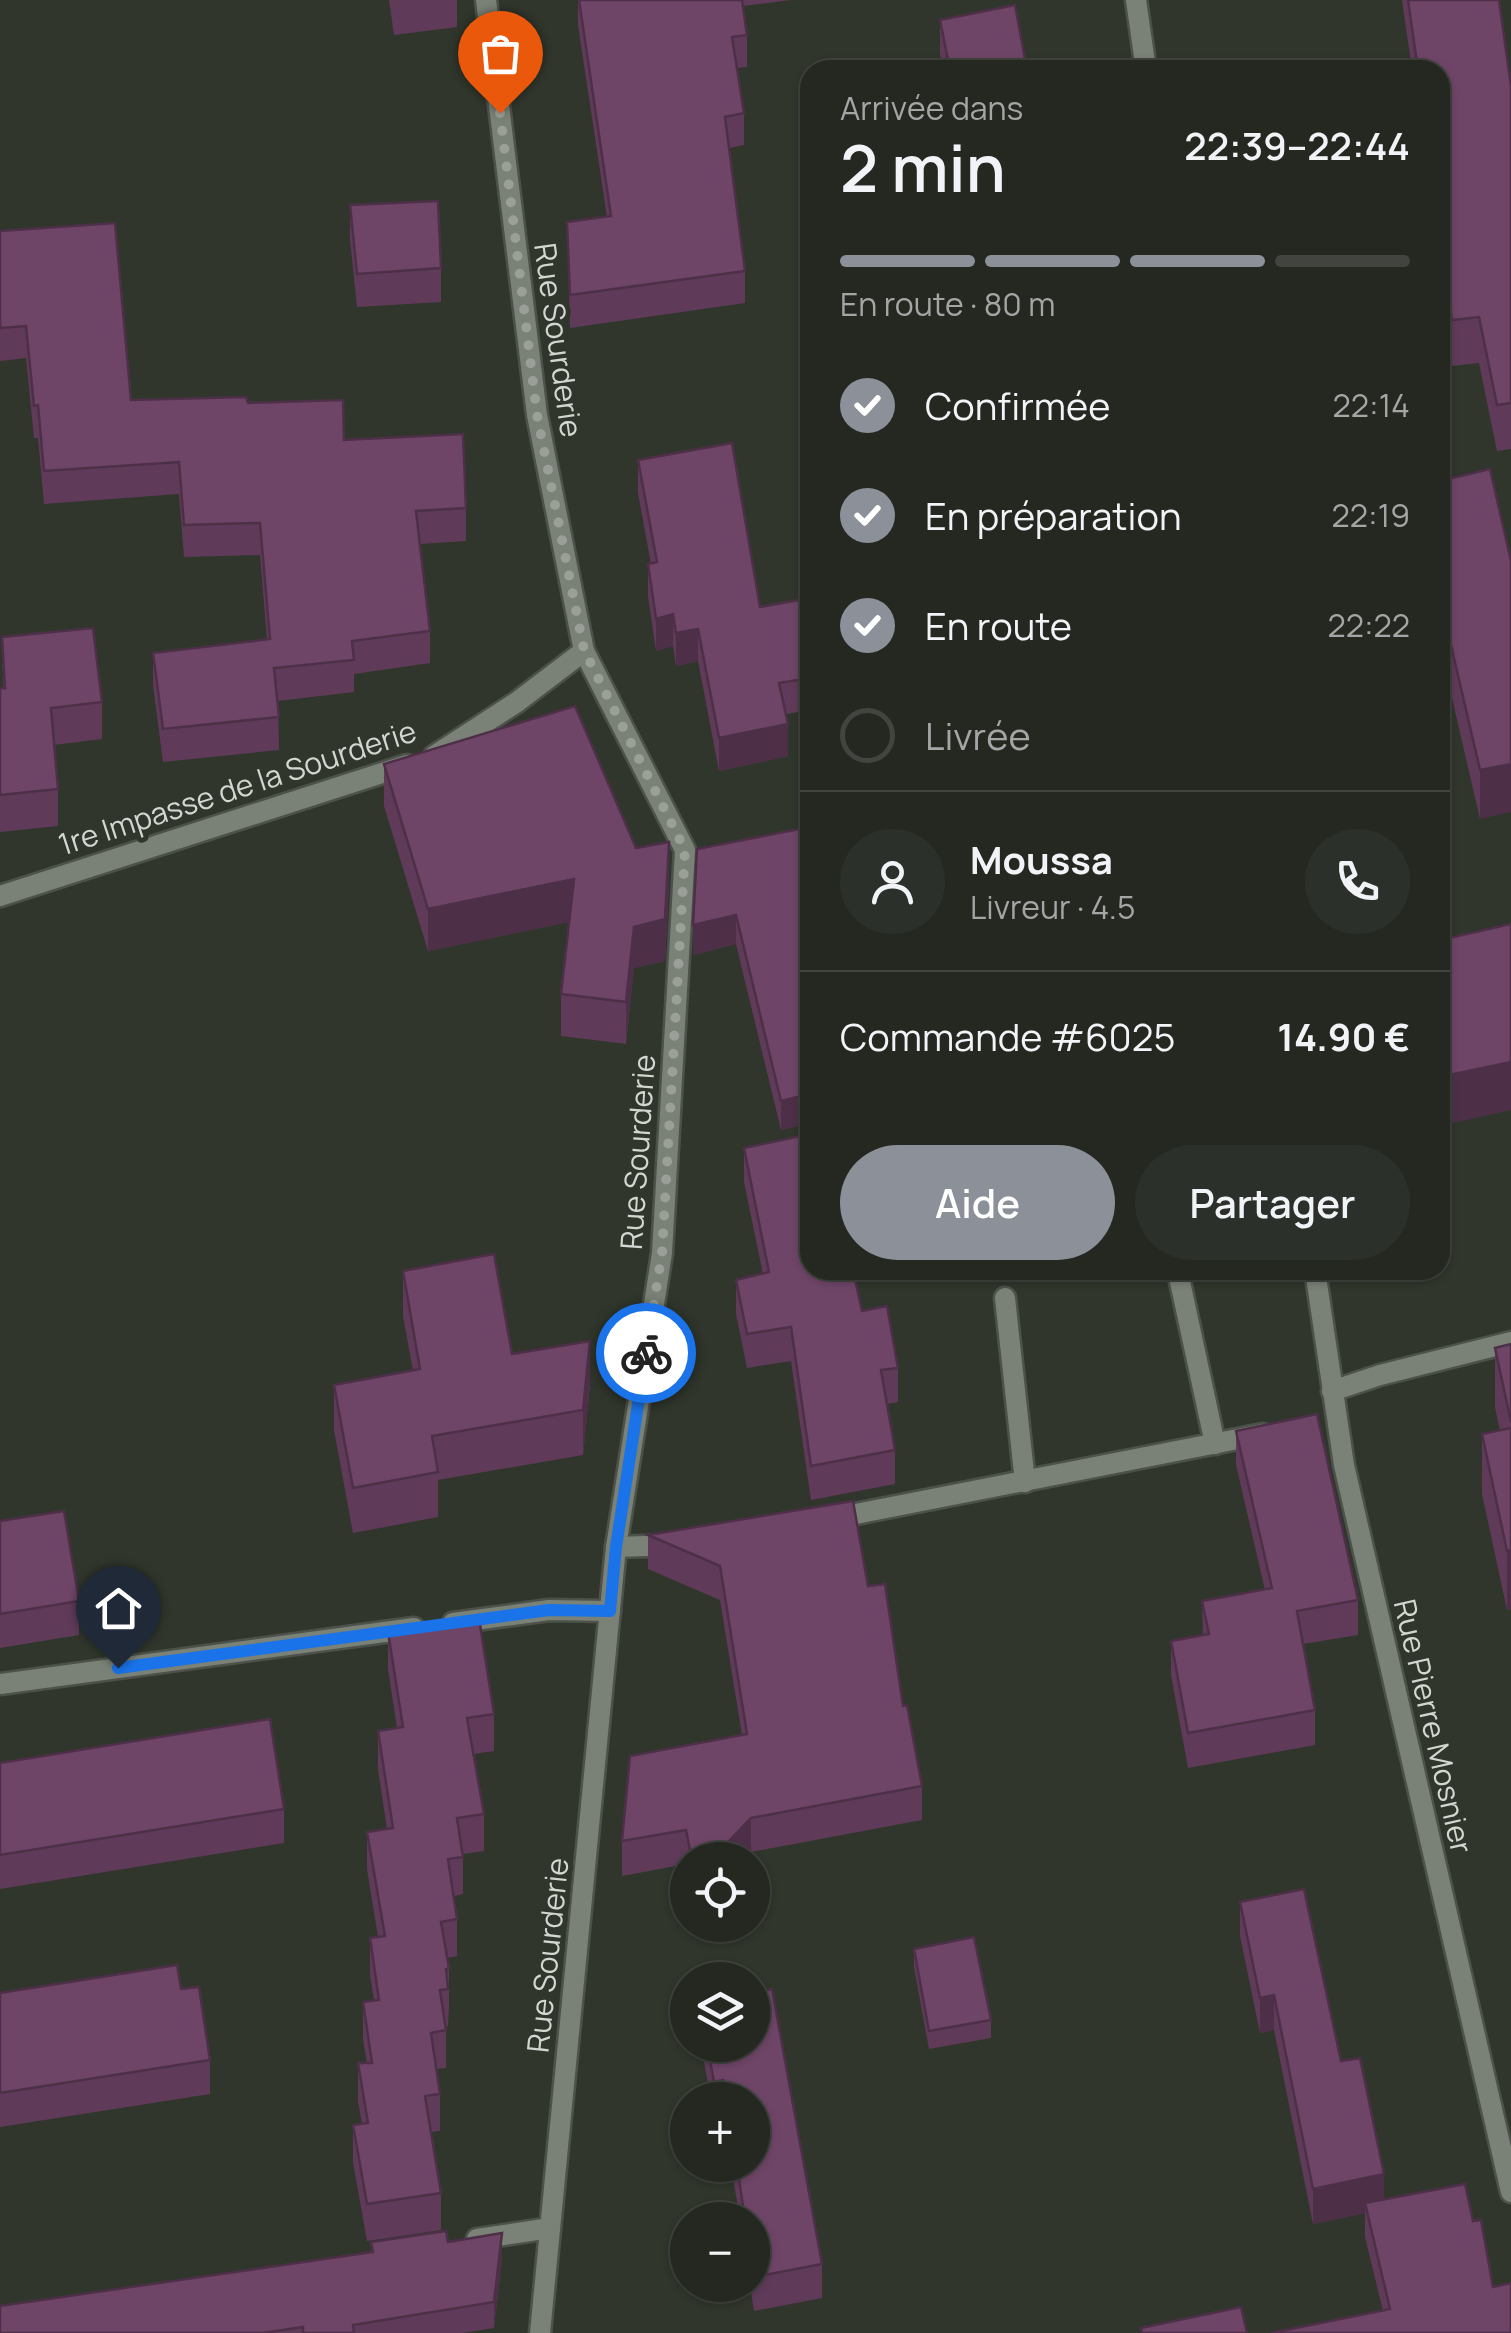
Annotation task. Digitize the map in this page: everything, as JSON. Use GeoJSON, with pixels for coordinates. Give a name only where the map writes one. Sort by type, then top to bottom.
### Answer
{"type":"FeatureCollection","features":[{"type":"Feature","properties":{"kind":"street","name":"Rue Sourderie"},"geometry":{"type":"LineString","coordinates":[[486,0],[537,415],[584,650],[685,850],[662,1253],[616,1547],[540,2333]]}},
{"type":"Feature","properties":{"kind":"street"},"geometry":{"type":"LineString","coordinates":[[1136,0],[1145,60]]}},
{"type":"Feature","properties":{"kind":"street","name":"1re Impasse de la Sourderie"},"geometry":{"type":"LineString","coordinates":[[0,896],[432,757],[516,702],[584,650]]}},
{"type":"Feature","properties":{"kind":"street"},"geometry":{"type":"LineString","coordinates":[[1181,1280],[1215,1444]]}},
{"type":"Feature","properties":{"kind":"street","name":"Rue Pierre Mosnier"},"geometry":{"type":"LineString","coordinates":[[1316,1280],[1332,1391],[1328,1421],[1348,1484],[1511,2192]]}},
{"type":"Feature","properties":{"kind":"street"},"geometry":{"type":"LineString","coordinates":[[1005,1298],[1026,1482]]}},
{"type":"Feature","properties":{"kind":"street"},"geometry":{"type":"LineString","coordinates":[[1332,1391],[1511,1342]]}},
{"type":"Feature","properties":{"kind":"street"},"geometry":{"type":"LineString","coordinates":[[807,1523],[1285,1430]]}},
{"type":"Feature","properties":{"kind":"street"},"geometry":{"type":"LineString","coordinates":[[616,1547],[692,1544]]}},
{"type":"Feature","properties":{"kind":"street"},"geometry":{"type":"LineString","coordinates":[[0,1684],[549,1610],[610,1611]]}},
{"type":"Feature","properties":{"kind":"street"},"geometry":{"type":"LineString","coordinates":[[460,2242],[550,2228]]}},
{"type":"Feature","properties":{"kind":"building"},"geometry":{"type":"Polygon","coordinates":[[[579,0],[742,0],[747,35],[732,37],[744,113],[725,117],[745,271],[570,295],[567,222],[611,216],[579,0]]]}},
{"type":"Feature","properties":{"kind":"building"},"geometry":{"type":"Polygon","coordinates":[[[1408,0],[1499,0],[1511,86],[1511,403],[1497,405],[1479,317],[1452,320],[1450,60],[1417,60],[1408,0]]]}},
{"type":"Feature","properties":{"kind":"building"},"geometry":{"type":"Polygon","coordinates":[[[1015,5],[1025,60],[948,60],[940,20],[1015,5]]]}},
{"type":"Feature","properties":{"kind":"building"},"geometry":{"type":"Polygon","coordinates":[[[438,201],[441,268],[357,274],[350,205],[438,201]]]}},
{"type":"Feature","properties":{"kind":"building"},"geometry":{"type":"Polygon","coordinates":[[[115,223],[131,400],[343,400],[344,440],[463,434],[466,508],[416,511],[430,631],[352,641],[354,660],[274,668],[279,717],[163,729],[153,653],[270,639],[260,523],[184,525],[179,462],[44,471],[26,326],[0,328],[0,231],[115,223]]]}},
{"type":"Feature","properties":{"kind":"building"},"geometry":{"type":"Polygon","coordinates":[[[732,443],[760,607],[800,600],[800,680],[779,683],[788,724],[719,738],[698,629],[676,633],[673,614],[656,619],[648,564],[657,562],[638,460],[732,443]]]}},
{"type":"Feature","properties":{"kind":"building"},"geometry":{"type":"Polygon","coordinates":[[[1490,469],[1511,561],[1511,764],[1480,770],[1450,641],[1450,479],[1490,469]]]}},
{"type":"Feature","properties":{"kind":"building"},"geometry":{"type":"Polygon","coordinates":[[[93,628],[102,702],[51,708],[58,789],[0,795],[0,688],[5,688],[2,637],[93,628]]]}},
{"type":"Feature","properties":{"kind":"building"},"geometry":{"type":"Polygon","coordinates":[[[575,706],[636,848],[669,842],[665,919],[634,927],[626,1002],[561,994],[574,879],[428,909],[384,764],[575,706]]]}},
{"type":"Feature","properties":{"kind":"building"},"geometry":{"type":"Polygon","coordinates":[[[800,829],[800,1096],[781,1101],[736,915],[693,925],[697,849],[800,829]]]}},
{"type":"Feature","properties":{"kind":"building"},"geometry":{"type":"Polygon","coordinates":[[[1511,924],[1511,1062],[1450,1075],[1450,938],[1511,924]]]}},
{"type":"Feature","properties":{"kind":"building"},"geometry":{"type":"Polygon","coordinates":[[[800,1136],[800,1280],[855,1280],[862,1311],[887,1306],[898,1368],[881,1370],[895,1450],[811,1466],[791,1327],[747,1334],[736,1280],[769,1272],[744,1148],[800,1136]]]}},
{"type":"Feature","properties":{"kind":"building"},"geometry":{"type":"Polygon","coordinates":[[[494,1254],[512,1354],[590,1341],[583,1410],[432,1436],[438,1472],[353,1488],[334,1385],[420,1369],[403,1271],[494,1254]]]}},
{"type":"Feature","properties":{"kind":"building"},"geometry":{"type":"Polygon","coordinates":[[[1511,1344],[1511,1422],[1495,1348],[1511,1344]]]}},
{"type":"Feature","properties":{"kind":"building"},"geometry":{"type":"Polygon","coordinates":[[[1317,1414],[1358,1600],[1297,1611],[1315,1710],[1188,1733],[1171,1641],[1209,1634],[1202,1601],[1272,1588],[1236,1431],[1317,1414]]]}},
{"type":"Feature","properties":{"kind":"building"},"geometry":{"type":"Polygon","coordinates":[[[1511,1428],[1511,1550],[1507,1551],[1482,1434],[1511,1428]]]}},
{"type":"Feature","properties":{"kind":"building"},"geometry":{"type":"Polygon","coordinates":[[[853,1501],[868,1586],[885,1584],[903,1706],[907,1705],[922,1786],[751,1818],[728,1842],[688,1842],[686,1830],[622,1841],[630,1756],[747,1734],[720,1566],[648,1535],[853,1501]]]}},
{"type":"Feature","properties":{"kind":"building"},"geometry":{"type":"Polygon","coordinates":[[[64,1511],[79,1601],[0,1614],[0,1521],[64,1511]]]}},
{"type":"Feature","properties":{"kind":"building"},"geometry":{"type":"Polygon","coordinates":[[[479,1618],[494,1714],[467,1718],[484,1814],[457,1818],[463,1857],[448,1859],[457,1919],[441,1922],[449,1968],[448,1989],[440,1990],[446,2030],[431,2033],[440,2094],[425,2096],[441,2193],[367,2204],[353,2125],[368,2123],[358,2063],[372,2063],[363,2002],[379,2000],[370,1938],[385,1936],[367,1832],[393,1828],[378,1731],[403,1727],[388,1632],[479,1618]]]}},
{"type":"Feature","properties":{"kind":"building"},"geometry":{"type":"Polygon","coordinates":[[[270,1719],[284,1809],[0,1855],[0,1763],[270,1719]]]}},
{"type":"Feature","properties":{"kind":"building"},"geometry":{"type":"Polygon","coordinates":[[[1304,1889],[1341,2061],[1360,2058],[1384,2174],[1313,2189],[1274,1995],[1260,1998],[1240,1902],[1304,1889]]]}},
{"type":"Feature","properties":{"kind":"building"},"geometry":{"type":"Polygon","coordinates":[[[974,1937],[991,2020],[929,2031],[914,1949],[974,1937]]]}},
{"type":"Feature","properties":{"kind":"building"},"geometry":{"type":"Polygon","coordinates":[[[177,1965],[181,1989],[199,1987],[210,2060],[0,2093],[0,1993],[177,1965]]]}},
{"type":"Feature","properties":{"kind":"building"},"geometry":{"type":"Polygon","coordinates":[[[770,1990],[822,2264],[770,2274],[770,2202],[742,2202],[739,2182],[770,2182],[770,2082],[714,2082],[710,2062],[770,2062],[770,1990]]]}},
{"type":"Feature","properties":{"kind":"building"},"geometry":{"type":"Polygon","coordinates":[[[1465,2184],[1473,2221],[1481,2220],[1493,2287],[1511,2283],[1511,2333],[1271,2333],[1390,2309],[1365,2203],[1465,2184]]]}},
{"type":"Feature","properties":{"kind":"building"},"geometry":{"type":"Polygon","coordinates":[[[446,2231],[448,2242],[502,2233],[494,2302],[353,2325],[354,2333],[303,2333],[303,2327],[263,2333],[0,2333],[0,2306],[373,2252],[371,2242],[446,2231]]]}},
{"type":"Feature","properties":{"kind":"building"},"geometry":{"type":"Polygon","coordinates":[[[1241,2307],[1247,2333],[1142,2333],[1141,2328],[1241,2307]]]}},
{"type":"Feature","properties":{"kind":"way so far"},"geometry":{"type":"LineString","coordinates":[[500,113],[537,415],[584,650],[685,850],[662,1253],[646,1353]]}},
{"type":"Feature","properties":{"kind":"route"},"geometry":{"type":"LineString","coordinates":[[118,1668],[549,1610],[610,1611],[646,1353]]}}]}
